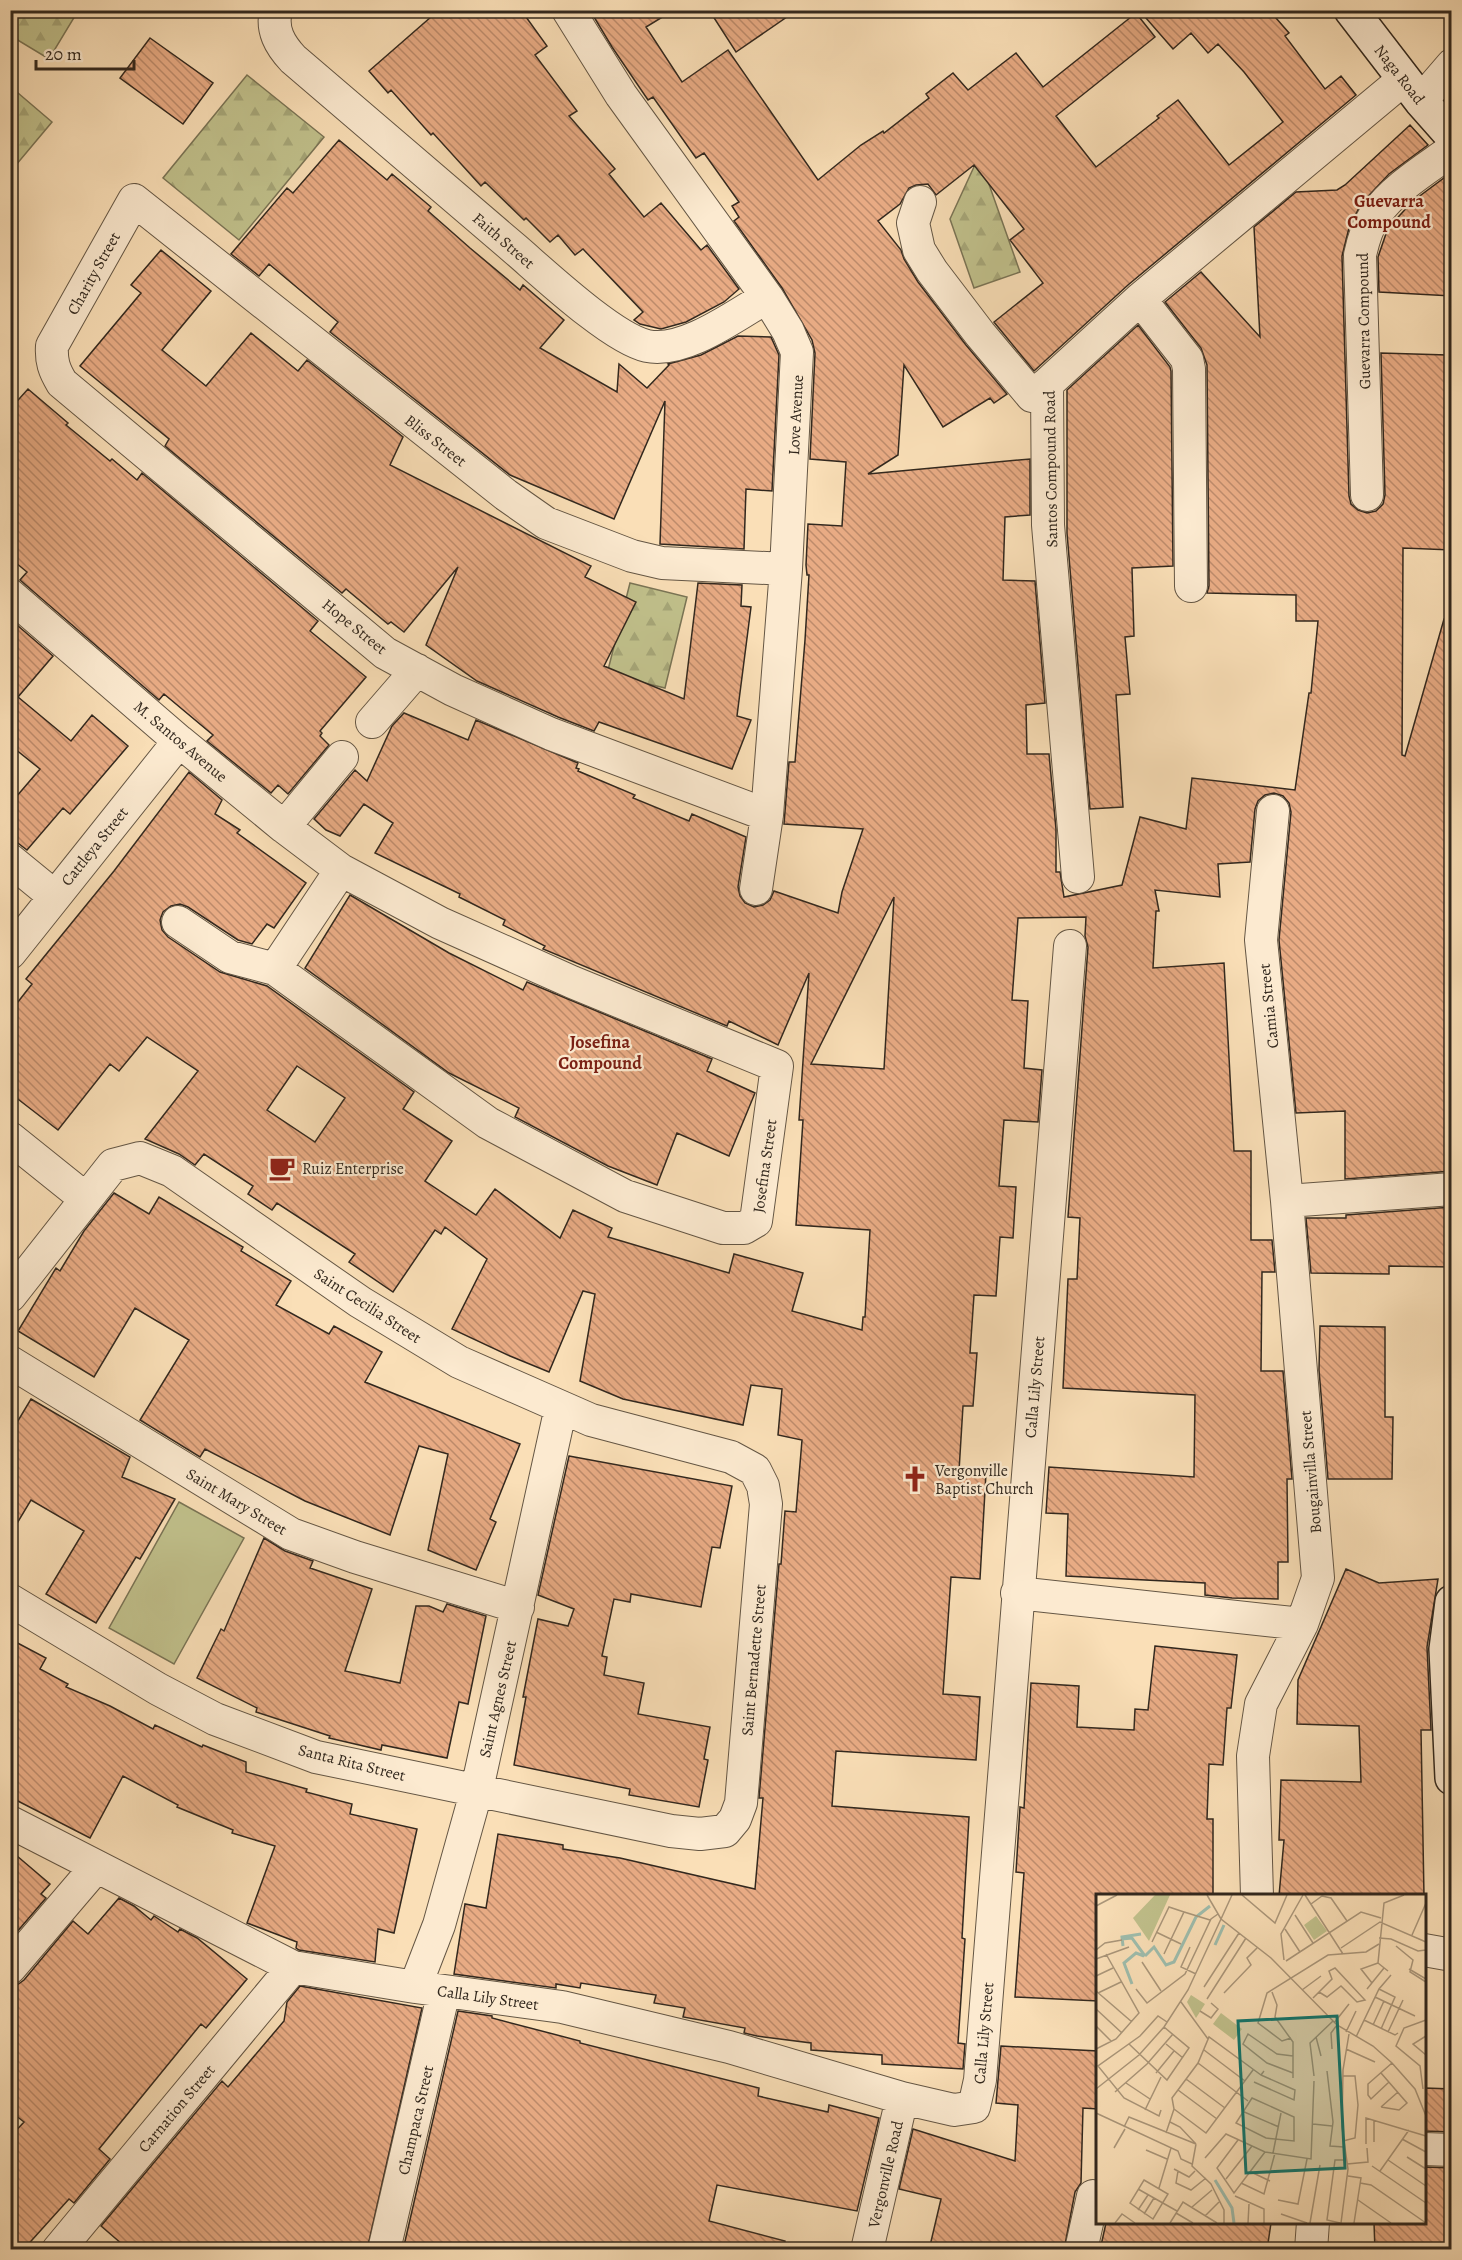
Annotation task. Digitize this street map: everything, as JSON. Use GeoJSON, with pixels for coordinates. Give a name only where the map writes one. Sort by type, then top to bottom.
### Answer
{"type":"FeatureCollection","features":[{"type":"Feature","properties":{"kind":"street","name":"Love Avenue"},"geometry":{"type":"LineString","coordinates":[[568,10],[621,95],[767,297],[788,331],[797,352],[786,569],[767,815],[756,889]]}},
{"type":"Feature","properties":{"kind":"street","name":"Naga Road"},"geometry":{"type":"LineString","coordinates":[[1351,10],[1412,90],[1452,136]]}},
{"type":"Feature","properties":{"kind":"street","name":"Faith Street"},"geometry":{"type":"LineString","coordinates":[[276,21],[282,47],[293,59],[540,271],[601,320],[627,336],[647,346],[669,347],[696,337],[767,297]]}},
{"type":"Feature","properties":{"kind":"street","name":"Santos Compound Road"},"geometry":{"type":"LineString","coordinates":[[1078,877],[1048,525],[1047,384],[1140,299],[1412,90],[1452,65]]}},
{"type":"Feature","properties":{"kind":"street","name":"Guevarra Compound"},"geometry":{"type":"LineString","coordinates":[[1367,495],[1360,255],[1364,237],[1374,216],[1391,196],[1452,150]]}},
{"type":"Feature","properties":{"kind":"street","name":"Charity Street"},"geometry":{"type":"LineString","coordinates":[[52,346],[134,201]]}},
{"type":"Feature","properties":{"kind":"street","name":"Bliss Street"},"geometry":{"type":"LineString","coordinates":[[134,201],[506,495],[546,523],[632,556],[662,563],[786,569]]}},
{"type":"Feature","properties":{"kind":"street"},"geometry":{"type":"LineString","coordinates":[[920,202],[913,224],[919,250],[932,271],[980,334],[1032,396],[1047,384]]}},
{"type":"Feature","properties":{"kind":"street"},"geometry":{"type":"LineString","coordinates":[[1140,299],[1187,359],[1189,369],[1191,586]]}},
{"type":"Feature","properties":{"kind":"street","name":"Hope Street"},"geometry":{"type":"LineString","coordinates":[[52,346],[51,358],[55,372],[62,383],[385,653],[453,690],[551,734],[767,815]]}},
{"type":"Feature","properties":{"kind":"street","name":"M. Santos Avenue"},"geometry":{"type":"LineString","coordinates":[[10,595],[179,741],[284,827]]}},
{"type":"Feature","properties":{"kind":"street"},"geometry":{"type":"LineString","coordinates":[[372,722],[417,670]]}},
{"type":"Feature","properties":{"kind":"street","name":"Cattleya Street"},"geometry":{"type":"LineString","coordinates":[[10,953],[179,741]]}},
{"type":"Feature","properties":{"kind":"street"},"geometry":{"type":"LineString","coordinates":[[284,827],[342,757]]}},
{"type":"Feature","properties":{"kind":"street","name":"Camia Street"},"geometry":{"type":"LineString","coordinates":[[1274,811],[1261,940],[1287,1201]]}},
{"type":"Feature","properties":{"kind":"street","name":"Josefina Street"},"geometry":{"type":"LineString","coordinates":[[178,921],[230,957],[275,969],[488,1123],[625,1196],[723,1228],[744,1228],[756,1221],[777,1066],[572,982],[440,923],[341,870],[284,827]]}},
{"type":"Feature","properties":{"kind":"street"},"geometry":{"type":"LineString","coordinates":[[10,860],[54,896]]}},
{"type":"Feature","properties":{"kind":"street"},"geometry":{"type":"LineString","coordinates":[[275,969],[341,870]]}},
{"type":"Feature","properties":{"kind":"street","name":"Calla Lily Street"},"geometry":{"type":"LineString","coordinates":[[10,1822],[293,1967],[573,2010],[729,2047],[902,2098],[954,2110],[974,2107],[980,2080],[1070,946]]}},
{"type":"Feature","properties":{"kind":"street"},"geometry":{"type":"LineString","coordinates":[[10,1138],[86,1199]]}},
{"type":"Feature","properties":{"kind":"street","name":"Saint Cecilia Street"},"geometry":{"type":"LineString","coordinates":[[10,1296],[113,1165],[140,1158],[172,1171],[350,1296],[459,1362],[591,1420],[731,1457],[755,1470],[763,1486]]}},
{"type":"Feature","properties":{"kind":"street"},"geometry":{"type":"LineString","coordinates":[[1287,1201],[1452,1189]]}},
{"type":"Feature","properties":{"kind":"street","name":"Bougainvilla Street"},"geometry":{"type":"LineString","coordinates":[[1257,1894],[1253,1756],[1261,1704],[1302,1624],[1318,1578],[1287,1201]]}},
{"type":"Feature","properties":{"kind":"street","name":"Saint Mary Street"},"geometry":{"type":"LineString","coordinates":[[10,1362],[291,1534],[355,1557],[518,1607]]}},
{"type":"Feature","properties":{"kind":"street","name":"Saint Agnes Street"},"geometry":{"type":"LineString","coordinates":[[430,1989],[439,1925],[477,1789],[561,1407]]}},
{"type":"Feature","properties":{"kind":"street","name":"Saint Bernadette Street"},"geometry":{"type":"LineString","coordinates":[[725,1831],[735,1819],[741,1803],[766,1504],[763,1486]]}},
{"type":"Feature","properties":{"kind":"street"},"geometry":{"type":"LineString","coordinates":[[1017,1593],[1302,1624]]}},
{"type":"Feature","properties":{"kind":"street","name":"Santa Rita Street"},"geometry":{"type":"LineString","coordinates":[[10,1600],[158,1689],[215,1719],[316,1756],[396,1775],[477,1789],[671,1831],[700,1834],[725,1831]]}},
{"type":"Feature","properties":{"kind":"street"},"geometry":{"type":"LineString","coordinates":[[1452,1602],[1446,1649],[1452,1778]]}},
{"type":"Feature","properties":{"kind":"street"},"geometry":{"type":"LineString","coordinates":[[10,1968],[96,1867]]}},
{"type":"Feature","properties":{"kind":"street"},"geometry":{"type":"LineString","coordinates":[[1426,1950],[1452,1955]]}},
{"type":"Feature","properties":{"kind":"street","name":"Carnation Street"},"geometry":{"type":"LineString","coordinates":[[64,2248],[293,1967]]}},
{"type":"Feature","properties":{"kind":"street","name":"Champaca Street"},"geometry":{"type":"LineString","coordinates":[[384,2250],[430,1989]]}},
{"type":"Feature","properties":{"kind":"street","name":"Vergonville Road"},"geometry":{"type":"LineString","coordinates":[[867,2250],[902,2098]]}},
{"type":"Feature","properties":{"kind":"street"},"geometry":{"type":"LineString","coordinates":[[1426,2148],[1452,2150]]}},
{"type":"Feature","properties":{"kind":"street"},"geometry":{"type":"LineString","coordinates":[[1081,2250],[1093,2196]]}},
{"type":"Feature","properties":{"kind":"street"},"geometry":{"type":"LineString","coordinates":[[1311,2250],[1313,2224]]}},
{"type":"Feature","properties":{"kind":"green space"},"geometry":{"type":"Polygon","coordinates":[[[10,11],[78,11],[49,59],[11,36],[10,11]]]}},
{"type":"Feature","properties":{"kind":"green space"},"geometry":{"type":"Polygon","coordinates":[[[247,75],[324,137],[239,240],[163,178],[247,75]]]}},
{"type":"Feature","properties":{"kind":"green space"},"geometry":{"type":"Polygon","coordinates":[[[11,87],[52,122],[11,171],[11,87]]]}},
{"type":"Feature","properties":{"kind":"green space"},"geometry":{"type":"Polygon","coordinates":[[[979,156],[1020,272],[974,288],[950,219],[979,156]]]}},
{"type":"Feature","properties":{"kind":"green space"},"geometry":{"type":"Polygon","coordinates":[[[630,583],[687,597],[665,688],[607,674],[630,583]]]}},
{"type":"Feature","properties":{"kind":"green space"},"geometry":{"type":"Polygon","coordinates":[[[179,1502],[244,1538],[174,1664],[109,1628],[179,1502]]]}},
{"type":"Feature","properties":{"kind":"building"},"geometry":{"type":"Polygon","coordinates":[[[439,10],[521,10],[547,46],[535,55],[577,111],[569,116],[615,169],[609,174],[644,217],[661,203],[701,250],[707,245],[739,289],[724,302],[686,322],[661,329],[640,324],[634,320],[643,312],[583,249],[575,255],[558,235],[550,242],[485,182],[481,186],[433,133],[431,135],[391,90],[388,93],[369,71],[439,10]]]}},
{"type":"Feature","properties":{"kind":"building"},"geometry":{"type":"Polygon","coordinates":[[[606,10],[674,10],[646,27],[682,82],[728,50],[818,180],[861,145],[883,131],[884,133],[929,98],[926,94],[953,73],[968,90],[1016,53],[1043,87],[1136,13],[1155,37],[1056,116],[1096,167],[1159,118],[1157,116],[1178,100],[1229,165],[1283,122],[1244,72],[1218,44],[1208,53],[1191,33],[1173,49],[1139,10],[1269,10],[1289,33],[1285,36],[1325,89],[1341,76],[1356,95],[1128,285],[1034,371],[994,322],[1043,283],[1010,240],[1024,229],[974,165],[936,195],[928,184],[909,188],[900,204],[878,221],[901,250],[918,282],[1007,394],[994,403],[990,398],[943,427],[904,365],[898,455],[868,474],[1030,459],[1030,515],[1005,517],[1003,580],[1035,581],[1045,703],[1026,705],[1027,754],[1049,754],[1056,829],[1056,872],[1060,872],[1064,897],[1122,885],[1140,817],[1186,829],[1192,778],[1295,790],[1309,693],[1311,693],[1318,621],[1296,621],[1296,595],[1207,593],[1209,586],[1207,365],[1201,348],[1165,302],[1201,272],[1260,337],[1254,227],[1296,192],[1337,190],[1345,185],[1410,125],[1428,145],[1389,174],[1361,204],[1349,228],[1342,256],[1349,496],[1351,504],[1358,510],[1367,513],[1376,511],[1383,504],[1385,495],[1381,353],[1447,355],[1446,382],[1452,383],[1452,550],[1403,548],[1402,755],[1405,756],[1444,619],[1452,620],[1452,1171],[1345,1179],[1345,1111],[1296,1113],[1279,940],[1291,812],[1289,803],[1283,796],[1274,793],[1265,795],[1258,801],[1255,809],[1250,862],[1218,864],[1220,897],[1155,890],[1159,911],[1156,911],[1153,968],[1224,963],[1234,1151],[1251,1151],[1251,1240],[1272,1240],[1275,1272],[1262,1272],[1261,1371],[1283,1371],[1292,1479],[1287,1479],[1288,1562],[1278,1562],[1278,1599],[1205,1595],[1205,1583],[1066,1576],[1068,1514],[1046,1513],[1049,1467],[1194,1477],[1195,1395],[1063,1388],[1068,1279],[1077,1279],[1080,1218],[1068,1217],[1088,947],[1085,936],[1086,917],[1018,918],[1012,1000],[1028,1001],[1024,1068],[1042,1070],[1038,1122],[1004,1120],[999,1186],[1016,1187],[1013,1238],[1000,1237],[996,1296],[974,1295],[970,1353],[977,1353],[973,1406],[963,1406],[959,1471],[986,1473],[980,1579],[951,1577],[943,1694],[980,1697],[976,1760],[836,1751],[832,1806],[969,1817],[962,1938],[965,1939],[958,2043],[965,2044],[963,2069],[882,2064],[882,2055],[811,2050],[811,2043],[757,2036],[744,2033],[745,2028],[683,2017],[685,2008],[654,2003],[656,1995],[581,1983],[580,1988],[556,1984],[556,1988],[454,1974],[465,1904],[486,1908],[498,1834],[563,1845],[563,1849],[620,1858],[755,1889],[763,1798],[759,1798],[779,1564],[781,1564],[785,1511],[796,1512],[802,1440],[778,1435],[782,1389],[751,1385],[743,1425],[623,1399],[580,1381],[595,1294],[583,1291],[549,1372],[452,1329],[487,1259],[445,1227],[441,1234],[435,1230],[393,1292],[349,1262],[355,1254],[277,1203],[272,1210],[248,1194],[253,1186],[204,1154],[195,1165],[179,1154],[145,1139],[198,1071],[147,1037],[119,1071],[110,1064],[58,1130],[10,1093],[10,1012],[32,984],[26,979],[114,871],[189,772],[222,800],[215,814],[240,830],[237,833],[306,883],[274,928],[267,924],[252,944],[238,940],[180,904],[171,906],[163,912],[160,920],[162,930],[168,937],[220,972],[267,986],[414,1092],[403,1109],[452,1141],[425,1181],[476,1215],[495,1189],[560,1238],[573,1210],[612,1228],[608,1237],[729,1273],[734,1254],[803,1273],[792,1311],[862,1330],[863,1317],[865,1317],[870,1230],[796,1225],[803,1120],[799,1120],[809,973],[778,1045],[729,1021],[727,1026],[543,949],[545,946],[503,925],[505,920],[459,897],[460,894],[375,853],[393,823],[364,804],[340,836],[326,830],[314,819],[355,770],[367,781],[392,726],[404,713],[468,740],[476,720],[578,763],[576,768],[579,769],[578,771],[635,795],[633,798],[689,821],[692,814],[746,837],[738,887],[745,903],[754,907],[763,905],[770,900],[774,891],[838,913],[842,892],[863,829],[784,824],[789,762],[795,762],[805,640],[809,575],[807,575],[806,565],[808,524],[842,526],[846,462],[810,459],[815,353],[812,340],[782,288],[734,221],[739,217],[732,206],[739,202],[704,153],[696,158],[653,97],[648,100],[594,17],[606,10]],[[894,897],[811,1064],[884,1069],[894,897]],[[297,1066],[267,1110],[315,1142],[345,1098],[297,1066]]]}},
{"type":"Feature","properties":{"kind":"building"},"geometry":{"type":"Polygon","coordinates":[[[709,10],[797,10],[736,52],[709,10]]]}},
{"type":"Feature","properties":{"kind":"building"},"geometry":{"type":"Polygon","coordinates":[[[150,38],[213,83],[183,124],[120,78],[150,38]]]}},
{"type":"Feature","properties":{"kind":"building"},"geometry":{"type":"Polygon","coordinates":[[[339,140],[387,180],[392,174],[431,207],[428,211],[470,248],[520,290],[523,285],[564,320],[540,348],[617,392],[619,364],[647,388],[668,364],[701,355],[738,336],[771,337],[779,355],[772,491],[746,489],[744,549],[660,544],[665,401],[614,519],[510,475],[330,332],[338,322],[269,264],[259,276],[231,254],[287,188],[293,193],[339,140]]]}},
{"type":"Feature","properties":{"kind":"building"},"geometry":{"type":"Polygon","coordinates":[[[1452,172],[1452,296],[1379,292],[1378,257],[1388,228],[1413,201],[1452,172]]]}},
{"type":"Feature","properties":{"kind":"building"},"geometry":{"type":"Polygon","coordinates":[[[161,250],[211,291],[162,350],[206,386],[251,333],[298,371],[307,360],[403,437],[390,465],[591,566],[585,577],[636,602],[604,666],[684,699],[698,583],[742,585],[741,606],[751,607],[737,716],[751,720],[732,769],[599,722],[594,731],[477,681],[426,645],[458,567],[404,632],[391,622],[388,624],[346,589],[342,593],[165,446],[169,439],[80,366],[141,293],[131,285],[161,250]]]}},
{"type":"Feature","properties":{"kind":"building"},"geometry":{"type":"Polygon","coordinates":[[[1138,325],[1171,371],[1173,566],[1132,568],[1134,636],[1125,637],[1130,694],[1116,695],[1123,807],[1090,809],[1067,533],[1067,390],[1138,325]]]}},
{"type":"Feature","properties":{"kind":"building"},"geometry":{"type":"Polygon","coordinates":[[[28,389],[68,423],[66,425],[110,461],[112,459],[137,480],[142,473],[318,621],[310,631],[366,677],[320,731],[322,733],[320,736],[329,745],[288,794],[278,785],[271,793],[207,741],[213,735],[164,694],[159,700],[20,580],[27,572],[10,558],[10,409],[28,389]]]}},
{"type":"Feature","properties":{"kind":"building"},"geometry":{"type":"Polygon","coordinates":[[[10,619],[53,656],[18,697],[71,741],[92,715],[128,746],[70,814],[63,808],[27,850],[10,837],[10,804],[40,769],[10,745],[10,619]]]}},
{"type":"Feature","properties":{"kind":"building"},"geometry":{"type":"Polygon","coordinates":[[[350,895],[449,953],[523,990],[527,982],[712,1059],[707,1071],[755,1093],[729,1156],[677,1133],[657,1185],[608,1166],[515,1117],[519,1108],[449,1073],[305,968],[350,895]]]}},
{"type":"Feature","properties":{"kind":"building"},"geometry":{"type":"Polygon","coordinates":[[[114,1193],[149,1214],[159,1197],[243,1247],[241,1251],[291,1281],[276,1305],[329,1334],[334,1326],[382,1352],[365,1382],[520,1444],[490,1519],[496,1522],[476,1570],[428,1550],[448,1454],[419,1446],[390,1535],[305,1501],[205,1449],[200,1457],[140,1420],[189,1340],[135,1308],[94,1377],[18,1331],[56,1268],[60,1271],[84,1231],[114,1193]]]}},
{"type":"Feature","properties":{"kind":"building"},"geometry":{"type":"Polygon","coordinates":[[[1452,1207],[1452,1267],[1389,1266],[1389,1274],[1311,1273],[1306,1218],[1346,1218],[1346,1215],[1452,1207]]]}},
{"type":"Feature","properties":{"kind":"building"},"geometry":{"type":"Polygon","coordinates":[[[1320,1326],[1385,1327],[1385,1417],[1393,1417],[1392,1479],[1328,1479],[1319,1370],[1320,1326]]]}},
{"type":"Feature","properties":{"kind":"building"},"geometry":{"type":"Polygon","coordinates":[[[31,1399],[130,1457],[122,1477],[175,1499],[140,1559],[136,1557],[96,1623],[46,1594],[84,1531],[31,1500],[10,1535],[10,1434],[31,1399]]]}},
{"type":"Feature","properties":{"kind":"building"},"geometry":{"type":"Polygon","coordinates":[[[569,1456],[732,1486],[720,1548],[712,1547],[701,1607],[631,1594],[630,1602],[614,1599],[602,1656],[607,1657],[604,1675],[644,1683],[638,1714],[710,1727],[704,1759],[708,1760],[699,1807],[629,1795],[630,1789],[514,1765],[526,1697],[523,1697],[538,1619],[568,1626],[574,1609],[538,1595],[569,1456]]]}},
{"type":"Feature","properties":{"kind":"building"},"geometry":{"type":"Polygon","coordinates":[[[264,1538],[285,1551],[313,1561],[310,1568],[372,1589],[345,1671],[400,1683],[416,1606],[429,1606],[443,1612],[447,1604],[486,1616],[468,1704],[459,1702],[447,1758],[382,1745],[381,1750],[329,1738],[330,1736],[256,1712],[257,1708],[197,1678],[221,1629],[224,1631],[264,1538]]]}},
{"type":"Feature","properties":{"kind":"building"},"geometry":{"type":"Polygon","coordinates":[[[1346,1569],[1379,1583],[1438,1579],[1427,1647],[1431,1730],[1421,1730],[1424,1894],[1279,1894],[1284,1840],[1279,1840],[1281,1780],[1361,1782],[1359,1726],[1297,1724],[1298,1680],[1346,1569]]]}},
{"type":"Feature","properties":{"kind":"building"},"geometry":{"type":"Polygon","coordinates":[[[10,1639],[46,1658],[40,1669],[68,1684],[66,1687],[110,1706],[153,1729],[155,1725],[202,1747],[203,1745],[246,1762],[246,1772],[307,1789],[306,1792],[352,1804],[350,1814],[417,1829],[394,1933],[378,1929],[375,1962],[299,1950],[296,1948],[297,1942],[247,1923],[275,1846],[232,1833],[233,1830],[177,1807],[178,1805],[123,1776],[90,1838],[10,1797],[10,1639]]]}},
{"type":"Feature","properties":{"kind":"building"},"geometry":{"type":"Polygon","coordinates":[[[1155,1646],[1237,1655],[1231,1708],[1227,1708],[1223,1765],[1209,1764],[1207,1819],[1213,1819],[1213,1894],[1096,1894],[1096,2001],[1015,1997],[1024,1873],[1016,1872],[1020,1807],[1024,1808],[1031,1683],[1079,1686],[1077,1727],[1134,1730],[1135,1709],[1148,1710],[1155,1646]]]}},
{"type":"Feature","properties":{"kind":"building"},"geometry":{"type":"Polygon","coordinates":[[[10,1850],[50,1884],[41,1894],[46,1898],[10,1940],[10,1850]]]}},
{"type":"Feature","properties":{"kind":"building"},"geometry":{"type":"Polygon","coordinates":[[[119,1898],[134,1906],[151,1920],[154,1916],[178,1932],[180,1929],[197,1938],[247,1979],[206,2028],[201,2024],[99,2149],[110,2159],[74,2203],[69,2199],[23,2250],[10,2250],[10,2137],[24,2122],[10,2111],[10,1985],[17,1985],[24,1980],[73,1921],[88,1934],[119,1898]]]}},
{"type":"Feature","properties":{"kind":"building"},"geometry":{"type":"Polygon","coordinates":[[[300,1986],[422,2008],[367,2250],[129,2250],[101,2226],[222,2081],[228,2087],[284,2021],[287,2002],[300,1986]]]}},
{"type":"Feature","properties":{"kind":"building"},"geometry":{"type":"Polygon","coordinates":[[[458,2011],[492,2016],[492,2018],[580,2041],[580,2043],[759,2088],[758,2096],[828,2112],[829,2105],[879,2118],[857,2211],[717,2185],[709,2221],[785,2241],[784,2250],[403,2250],[458,2011]]]}},
{"type":"Feature","properties":{"kind":"building"},"geometry":{"type":"Polygon","coordinates":[[[1001,2046],[1096,2051],[1096,2109],[1083,2108],[1081,2183],[1075,2192],[1064,2250],[929,2250],[941,2199],[899,2189],[913,2129],[1015,2161],[1018,2105],[996,2103],[1001,2046]]]}},
{"type":"Feature","properties":{"kind":"building"},"geometry":{"type":"Polygon","coordinates":[[[1426,2088],[1452,2089],[1452,2132],[1426,2131],[1426,2088]]]}},
{"type":"Feature","properties":{"kind":"building"},"geometry":{"type":"Polygon","coordinates":[[[1426,2167],[1452,2168],[1452,2250],[1375,2250],[1374,2224],[1426,2224],[1426,2167]]]}},
{"type":"Feature","properties":{"kind":"building"},"geometry":{"type":"Polygon","coordinates":[[[1106,2224],[1271,2224],[1267,2250],[1100,2250],[1106,2224]]]}},
{"type":"Feature","properties":{"kind":"place","name":"Ruiz Enterprise"},"geometry":{"type":"Point","coordinates":[282,1168]}},
{"type":"Feature","properties":{"kind":"place","name":"Vergonville Baptist Church"},"geometry":{"type":"Point","coordinates":[915,1479]}},
{"type":"Feature","properties":{"kind":"district","name":"Guevarra Compound"},"geometry":{"type":"Point","coordinates":[1389,211]}},
{"type":"Feature","properties":{"kind":"district","name":"Josefina Compound"},"geometry":{"type":"Point","coordinates":[600,1052]}}]}
